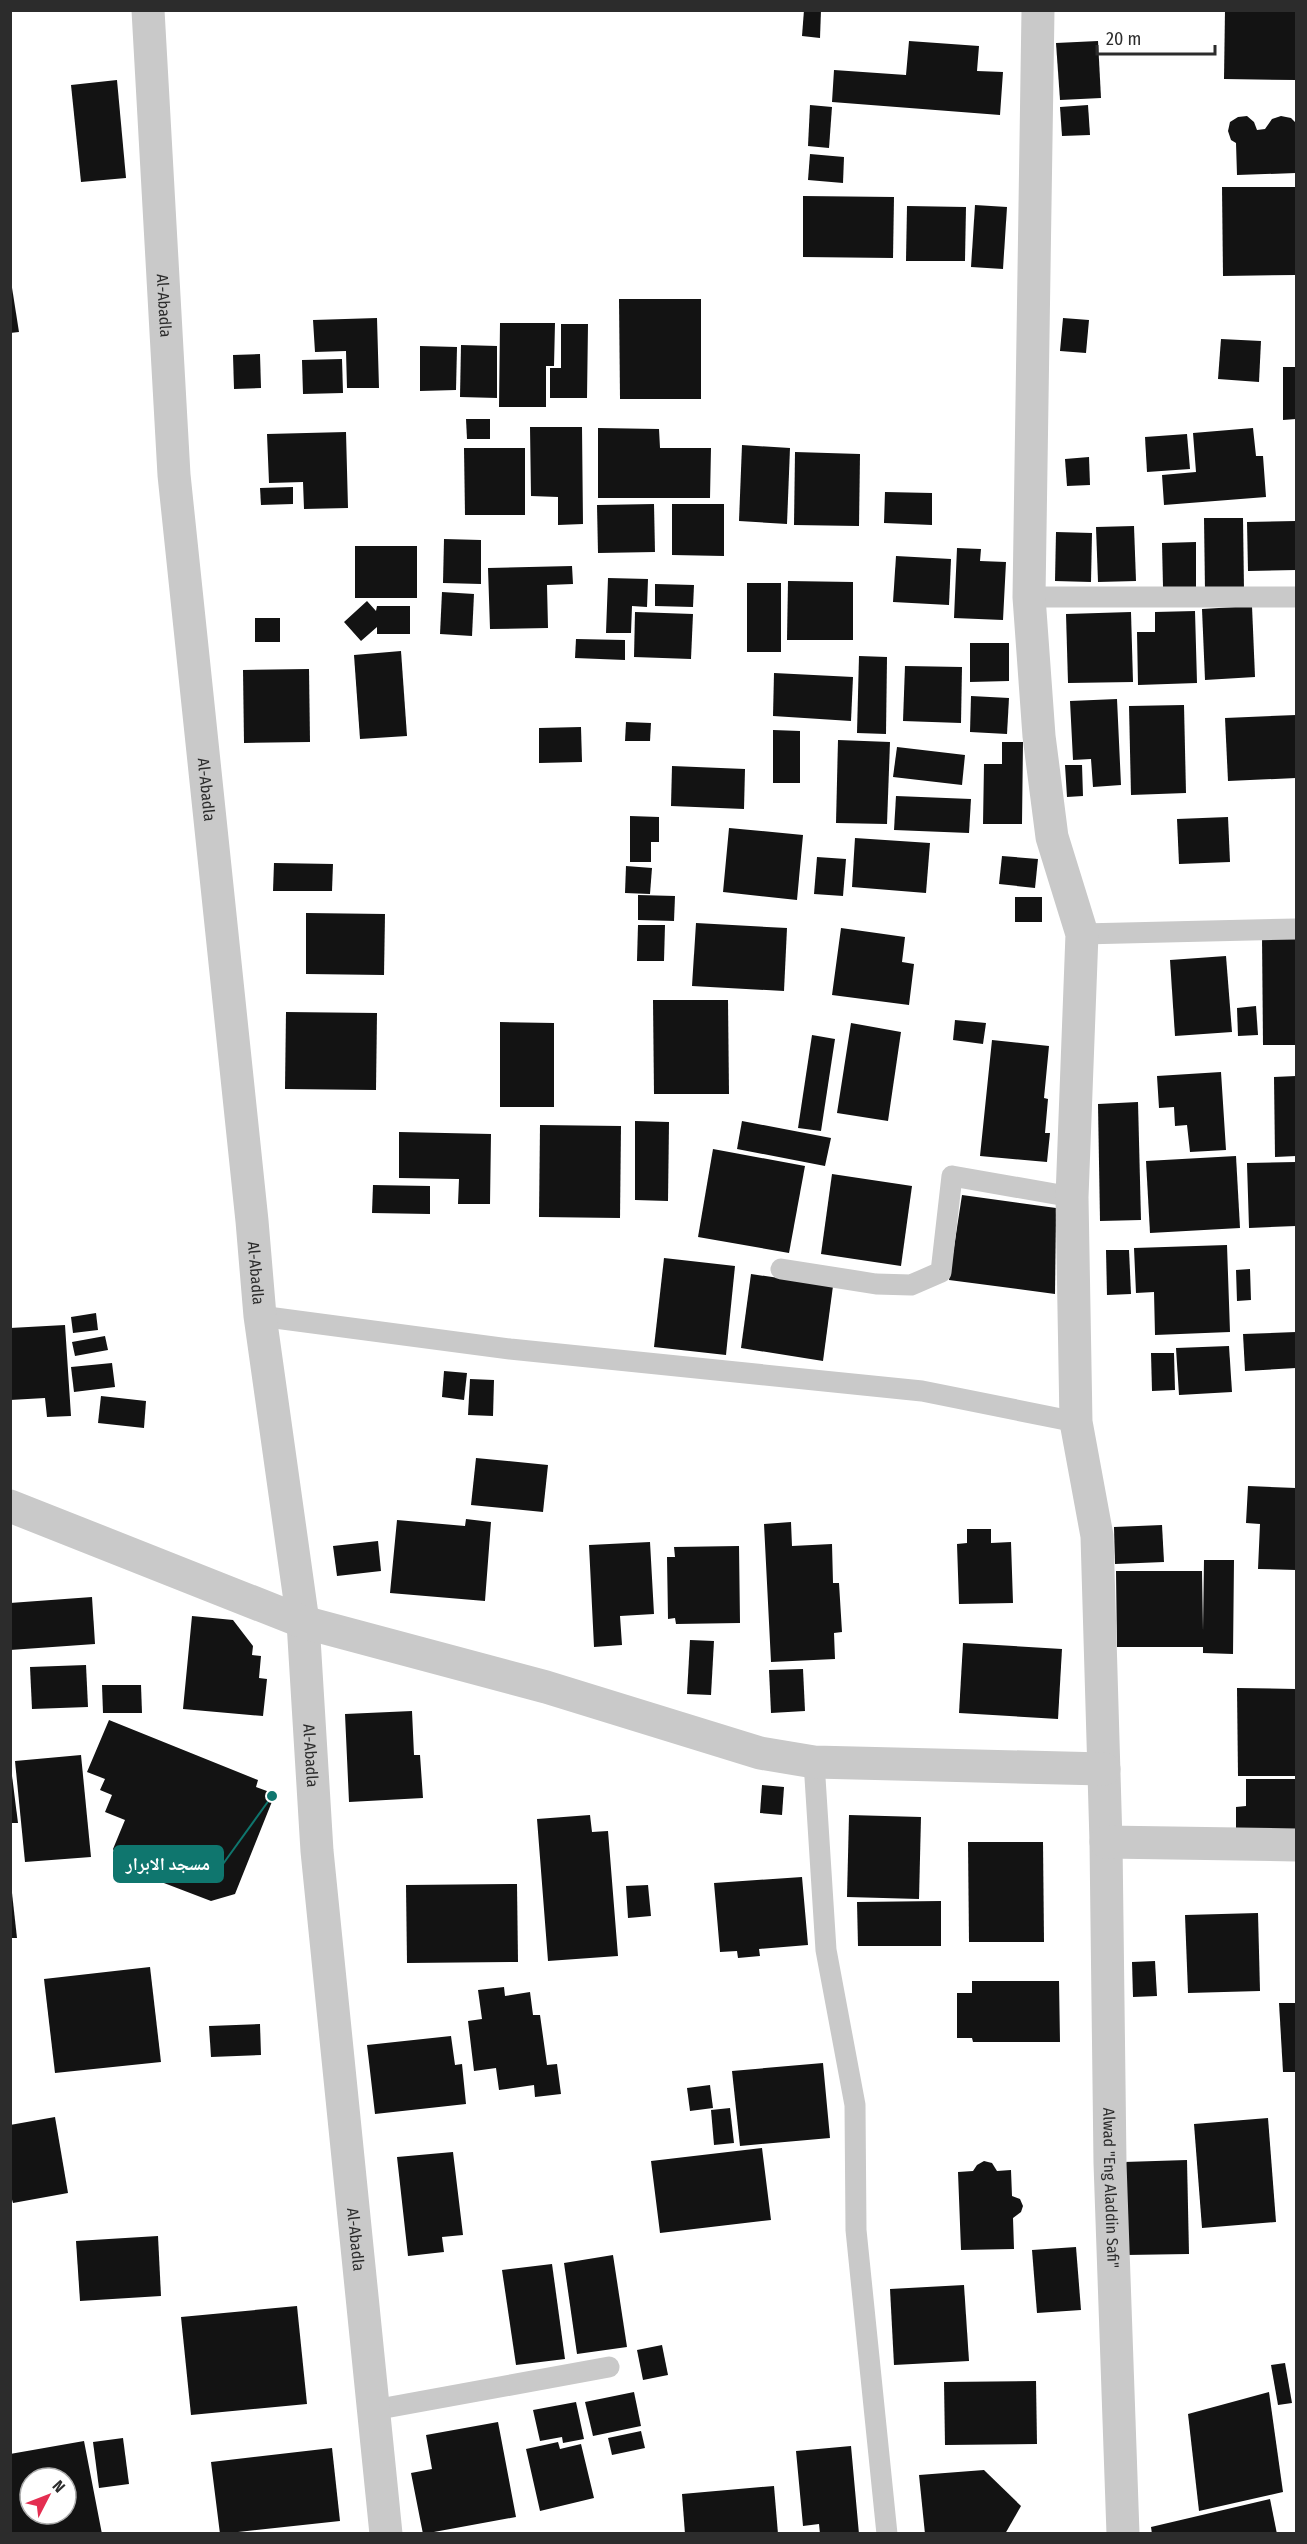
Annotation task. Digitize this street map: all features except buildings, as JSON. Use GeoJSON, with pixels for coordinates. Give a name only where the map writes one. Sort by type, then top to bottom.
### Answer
{"type":"FeatureCollection","features":[{"type":"Feature","properties":{"kind":"street","name":"Al-Abadla"},"geometry":{"type":"LineString","coordinates":[[148,10],[174,475],[260,1316],[303,1622],[317,1851],[386,2534]]}},
{"type":"Feature","properties":{"kind":"street","name":"Alwad \"Eng Aladdin Safi\""},"geometry":{"type":"LineString","coordinates":[[1038,10],[1029,597],[1039,736],[1052,837],[1082,934],[1072,1197],[1076,1422],[1097,1536],[1106,1842],[1110,2163],[1123,2534]]}},
{"type":"Feature","properties":{"kind":"street"},"geometry":{"type":"LineString","coordinates":[[10,1506],[303,1622],[546,1688],[760,1753],[814,1762],[1104,1769]]}},
{"type":"Feature","properties":{"kind":"street"},"geometry":{"type":"LineString","coordinates":[[1106,1842],[1296,1845]]}},
{"type":"Feature","properties":{"kind":"lane"},"geometry":{"type":"LineString","coordinates":[[1029,597],[1296,597]]}},
{"type":"Feature","properties":{"kind":"lane"},"geometry":{"type":"LineString","coordinates":[[1082,934],[1296,929]]}},
{"type":"Feature","properties":{"kind":"lane"},"geometry":{"type":"LineString","coordinates":[[782,1269],[876,1284],[910,1285],[941,1272],[952,1176],[1072,1197]]}},
{"type":"Feature","properties":{"kind":"lane"},"geometry":{"type":"LineString","coordinates":[[260,1316],[510,1349],[922,1391],[1076,1422]]}},
{"type":"Feature","properties":{"kind":"lane"},"geometry":{"type":"LineString","coordinates":[[814,1762],[826,1950],[855,2105],[856,2230],[886,2534]]}},
{"type":"Feature","properties":{"kind":"lane"},"geometry":{"type":"LineString","coordinates":[[374,2410],[609,2367]]}},
{"type":"Feature","properties":{"kind":"place","name":"مسجد الابرار"},"geometry":{"type":"Point","coordinates":[272,1796]}}]}
